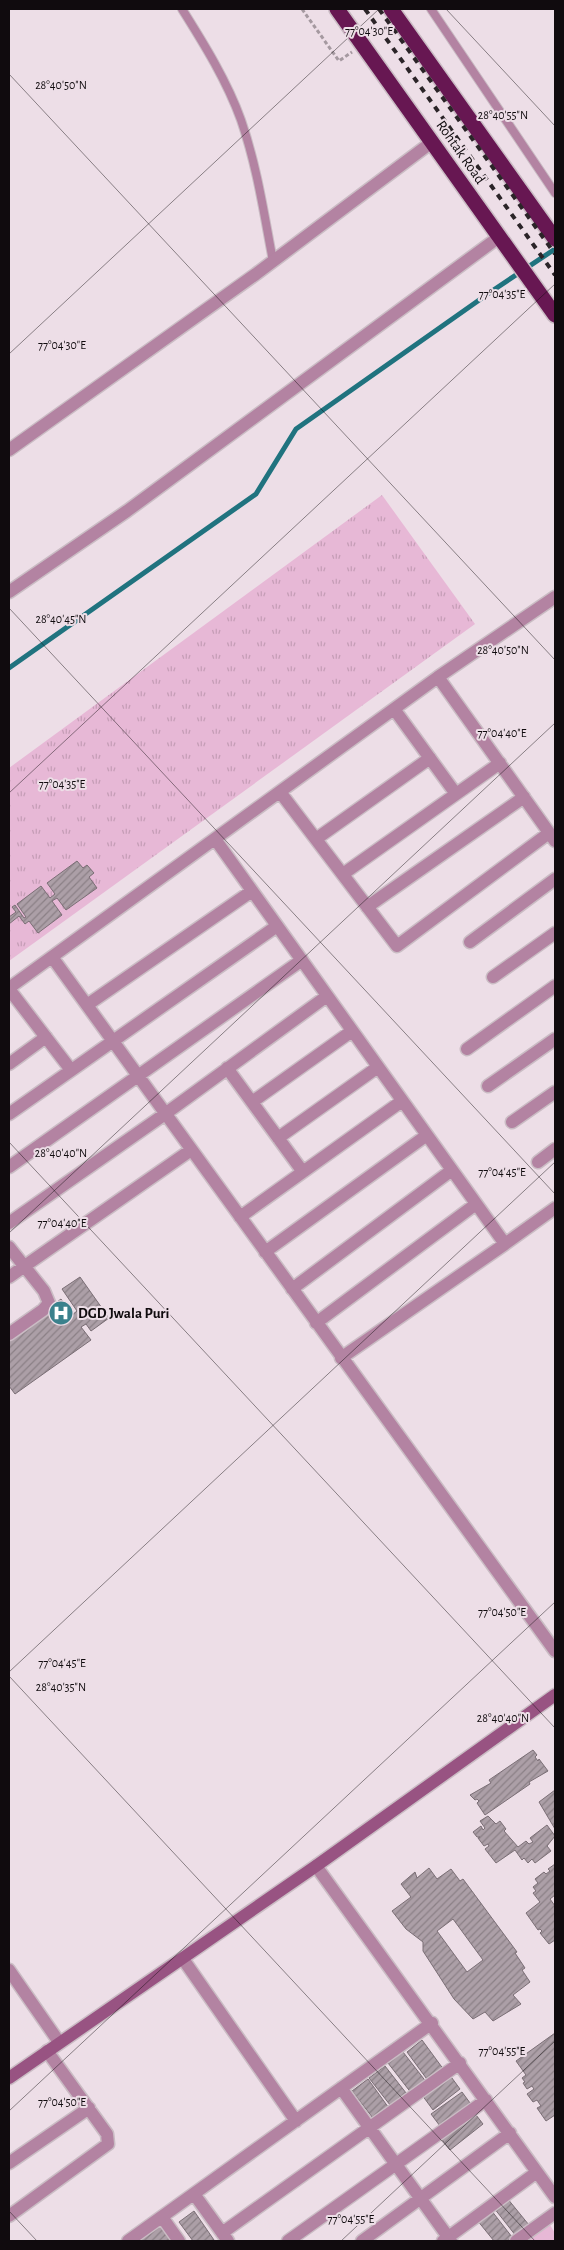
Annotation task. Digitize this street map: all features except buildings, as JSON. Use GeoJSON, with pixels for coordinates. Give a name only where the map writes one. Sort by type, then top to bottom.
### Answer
{"type":"FeatureCollection","features":[{"type":"Feature","properties":{"kind":"highway","name":"Rohtak Road"},"geometry":{"type":"LineString","coordinates":[[337,9],[555,315]]}},
{"type":"Feature","properties":{"kind":"highway","name":"Rohtak Road"},"geometry":{"type":"LineString","coordinates":[[391,9],[555,239]]}},
{"type":"Feature","properties":{"kind":"street"},"geometry":{"type":"LineString","coordinates":[[9,450],[273,261],[432,142]]}},
{"type":"Feature","properties":{"kind":"street"},"geometry":{"type":"LineString","coordinates":[[9,592],[128,511],[503,243]]}},
{"type":"Feature","properties":{"kind":"street"},"geometry":{"type":"LineString","coordinates":[[71,1070],[9,989],[438,677],[555,597]]}},
{"type":"Feature","properties":{"kind":"street"},"geometry":{"type":"LineString","coordinates":[[280,792],[397,946],[552,837],[438,677]]}},
{"type":"Feature","properties":{"kind":"street"},"geometry":{"type":"LineString","coordinates":[[394,709],[456,794]]}},
{"type":"Feature","properties":{"kind":"street"},"geometry":{"type":"LineString","coordinates":[[316,840],[430,758]]}},
{"type":"Feature","properties":{"kind":"street"},"geometry":{"type":"LineString","coordinates":[[343,874],[500,763]]}},
{"type":"Feature","properties":{"kind":"street"},"geometry":{"type":"LineString","coordinates":[[367,907],[524,797]]}},
{"type":"Feature","properties":{"kind":"street"},"geometry":{"type":"LineString","coordinates":[[215,839],[505,1244]]}},
{"type":"Feature","properties":{"kind":"street"},"geometry":{"type":"LineString","coordinates":[[470,942],[555,879]]}},
{"type":"Feature","properties":{"kind":"street"},"geometry":{"type":"LineString","coordinates":[[87,1005],[252,891]]}},
{"type":"Feature","properties":{"kind":"street"},"geometry":{"type":"LineString","coordinates":[[9,1114],[277,926]]}},
{"type":"Feature","properties":{"kind":"street"},"geometry":{"type":"LineString","coordinates":[[493,977],[555,933]]}},
{"type":"Feature","properties":{"kind":"street"},"geometry":{"type":"LineString","coordinates":[[52,957],[555,1651]]}},
{"type":"Feature","properties":{"kind":"street"},"geometry":{"type":"LineString","coordinates":[[9,1167],[302,960]]}},
{"type":"Feature","properties":{"kind":"street"},"geometry":{"type":"LineString","coordinates":[[467,1049],[555,986]]}},
{"type":"Feature","properties":{"kind":"street"},"geometry":{"type":"LineString","coordinates":[[9,1223],[165,1114],[327,996]]}},
{"type":"Feature","properties":{"kind":"street"},"geometry":{"type":"LineString","coordinates":[[252,1102],[352,1031]]}},
{"type":"Feature","properties":{"kind":"street"},"geometry":{"type":"LineString","coordinates":[[9,1064],[46,1037]]}},
{"type":"Feature","properties":{"kind":"street"},"geometry":{"type":"LineString","coordinates":[[488,1086],[555,1039]]}},
{"type":"Feature","properties":{"kind":"street"},"geometry":{"type":"LineString","coordinates":[[278,1138],[378,1067]]}},
{"type":"Feature","properties":{"kind":"street"},"geometry":{"type":"LineString","coordinates":[[227,1068],[303,1172]]}},
{"type":"Feature","properties":{"kind":"street"},"geometry":{"type":"LineString","coordinates":[[512,1122],[555,1092]]}},
{"type":"Feature","properties":{"kind":"street"},"geometry":{"type":"LineString","coordinates":[[240,1217],[402,1100]]}},
{"type":"Feature","properties":{"kind":"street"},"geometry":{"type":"LineString","coordinates":[[265,1252],[427,1135]]}},
{"type":"Feature","properties":{"kind":"street"},"geometry":{"type":"LineString","coordinates":[[538,1162],[555,1149]]}},
{"type":"Feature","properties":{"kind":"street"},"geometry":{"type":"LineString","coordinates":[[9,1277],[192,1150]]}},
{"type":"Feature","properties":{"kind":"street"},"geometry":{"type":"LineString","coordinates":[[292,1289],[452,1170]]}},
{"type":"Feature","properties":{"kind":"street"},"geometry":{"type":"LineString","coordinates":[[316,1323],[476,1204]]}},
{"type":"Feature","properties":{"kind":"street"},"geometry":{"type":"LineString","coordinates":[[342,1358],[555,1208]]}},
{"type":"Feature","properties":{"kind":"street"},"geometry":{"type":"LineString","coordinates":[[9,1247],[44,1291],[49,1303],[44,1310],[9,1334]]}},
{"type":"Feature","properties":{"kind":"street"},"geometry":{"type":"LineString","coordinates":[[9,2078],[316,1866],[555,1696]]}},
{"type":"Feature","properties":{"kind":"street"},"geometry":{"type":"LineString","coordinates":[[316,1866],[432,2023],[555,2197]]}},
{"type":"Feature","properties":{"kind":"street"},"geometry":{"type":"LineString","coordinates":[[182,1959],[296,2121]]}},
{"type":"Feature","properties":{"kind":"street"},"geometry":{"type":"LineString","coordinates":[[9,1970],[59,2042]]}},
{"type":"Feature","properties":{"kind":"street"},"geometry":{"type":"LineString","coordinates":[[128,2241],[432,2023]]}},
{"type":"Feature","properties":{"kind":"street"},"geometry":{"type":"LineString","coordinates":[[9,2216],[108,2144],[107,2134],[47,2051]]}},
{"type":"Feature","properties":{"kind":"street"},"geometry":{"type":"LineString","coordinates":[[194,2194],[225,2237],[460,2063]]}},
{"type":"Feature","properties":{"kind":"street"},"geometry":{"type":"LineString","coordinates":[[341,2088],[421,2199],[448,2240],[537,2172]]}},
{"type":"Feature","properties":{"kind":"street"},"geometry":{"type":"LineString","coordinates":[[288,2241],[486,2100]]}},
{"type":"Feature","properties":{"kind":"street"},"geometry":{"type":"LineString","coordinates":[[9,2163],[89,2108]]}},
{"type":"Feature","properties":{"kind":"street"},"geometry":{"type":"LineString","coordinates":[[362,2241],[510,2133]]}},
{"type":"Feature","properties":{"kind":"street"},"geometry":{"type":"LineString","coordinates":[[516,2241],[555,2213]]}},
{"type":"Feature","properties":{"kind":"street"},"geometry":{"type":"LineString","coordinates":[[162,2217],[179,2241]]}},
{"type":"Feature","properties":{"kind":"lane"},"geometry":{"type":"LineString","coordinates":[[182,9],[201,38],[240,118],[253,161],[273,261]]}},
{"type":"Feature","properties":{"kind":"lane"},"geometry":{"type":"LineString","coordinates":[[431,9],[555,193]]}},
{"type":"Feature","properties":{"kind":"path"},"geometry":{"type":"LineString","coordinates":[[302,9],[339,61],[362,44]]}},
{"type":"Feature","properties":{"kind":"green space"},"geometry":{"type":"Polygon","coordinates":[[[382,495],[475,624],[9,961],[9,768],[382,495]]]}},
{"type":"Feature","properties":{"kind":"green space"},"geometry":{"type":"Polygon","coordinates":[[[550,2225],[555,2233],[555,2241],[528,2241],[550,2225]]]}},
{"type":"Feature","properties":{"kind":"waterway"},"geometry":{"type":"LineString","coordinates":[[9,668],[256,494],[296,429],[555,249]]}},
{"type":"Feature","properties":{"kind":"railway"},"geometry":{"type":"LineString","coordinates":[[365,9],[555,275]]}},
{"type":"Feature","properties":{"kind":"railway"},"geometry":{"type":"LineString","coordinates":[[379,9],[555,254]]}},
{"type":"Feature","properties":{"kind":"place","name":"DGD Jwala Puri"},"geometry":{"type":"Point","coordinates":[61,1313]}}]}
